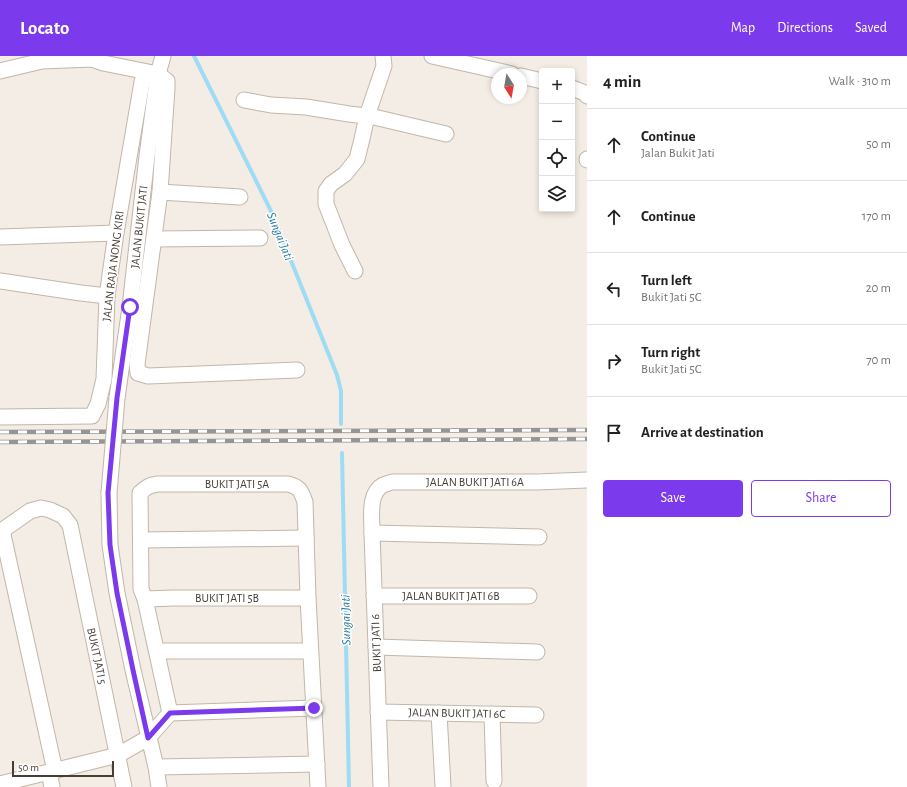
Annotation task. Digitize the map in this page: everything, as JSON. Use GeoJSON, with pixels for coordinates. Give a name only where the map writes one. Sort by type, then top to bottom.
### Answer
{"type":"FeatureCollection","features":[{"type":"Feature","properties":{"kind":"street","name":"JALAN BUKIT JATI"},"geometry":{"type":"LineString","coordinates":[[148,738],[117,593],[110,545],[108,493],[117,398],[130,307],[147,156],[152,73],[163,56]]}},
{"type":"Feature","properties":{"kind":"street"},"geometry":{"type":"LineString","coordinates":[[355,271],[342,245],[326,204],[326,191],[331,184],[345,174],[357,160],[367,116],[384,66],[383,56]]}},
{"type":"Feature","properties":{"kind":"street"},"geometry":{"type":"LineString","coordinates":[[432,56],[491,69]]}},
{"type":"Feature","properties":{"kind":"street"},"geometry":{"type":"LineString","coordinates":[[0,71],[42,61],[92,59],[103,63],[152,73],[167,81],[160,192],[137,364],[138,372],[148,376],[297,370]]}},
{"type":"Feature","properties":{"kind":"street","name":"JALAN RAJA NONG KIRI"},"geometry":{"type":"LineString","coordinates":[[0,417],[92,416],[98,404],[104,379],[107,296],[116,233],[142,82],[152,73]]}},
{"type":"Feature","properties":{"kind":"street"},"geometry":{"type":"LineString","coordinates":[[527,77],[539,80]]}},
{"type":"Feature","properties":{"kind":"street"},"geometry":{"type":"LineString","coordinates":[[575,89],[585,93],[587,96]]}},
{"type":"Feature","properties":{"kind":"street"},"geometry":{"type":"LineString","coordinates":[[244,100],[271,105],[306,107],[349,114],[374,116],[446,134]]}},
{"type":"Feature","properties":{"kind":"street"},"geometry":{"type":"LineString","coordinates":[[160,192],[240,196]]}},
{"type":"Feature","properties":{"kind":"street"},"geometry":{"type":"LineString","coordinates":[[0,237],[116,233]]}},
{"type":"Feature","properties":{"kind":"street"},"geometry":{"type":"LineString","coordinates":[[154,239],[260,238]]}},
{"type":"Feature","properties":{"kind":"street"},"geometry":{"type":"LineString","coordinates":[[0,281],[107,296]]}},
{"type":"Feature","properties":{"kind":"street","name":"JALAN BUKIT JATI 6A"},"geometry":{"type":"LineString","coordinates":[[372,500],[376,491],[382,486],[392,482],[537,482],[587,480]]}},
{"type":"Feature","properties":{"kind":"street","name":"BUKIT JATI 5A"},"geometry":{"type":"LineString","coordinates":[[141,540],[140,493],[150,485],[158,484],[288,484],[296,486],[302,492],[305,502],[306,538]]}},
{"type":"Feature","properties":{"kind":"street","name":"BUKIT JATI 6"},"geometry":{"type":"LineString","coordinates":[[372,500],[381,787]]}},
{"type":"Feature","properties":{"kind":"street","name":"BUKIT JATI 5"},"geometry":{"type":"LineString","coordinates":[[1,531],[30,511],[41,508],[63,516],[70,525],[124,787]]}},
{"type":"Feature","properties":{"kind":"street"},"geometry":{"type":"LineString","coordinates":[[1,531],[52,771],[52,787]]}},
{"type":"Feature","properties":{"kind":"street"},"geometry":{"type":"LineString","coordinates":[[372,533],[539,537]]}},
{"type":"Feature","properties":{"kind":"street"},"geometry":{"type":"LineString","coordinates":[[170,713],[145,599],[141,589],[141,540],[306,538],[310,651],[318,787]]}},
{"type":"Feature","properties":{"kind":"street","name":"JALAN BUKIT JATI 6B"},"geometry":{"type":"LineString","coordinates":[[374,596],[529,596]]}},
{"type":"Feature","properties":{"kind":"street","name":"BUKIT JATI 5B"},"geometry":{"type":"LineString","coordinates":[[145,599],[308,598]]}},
{"type":"Feature","properties":{"kind":"street"},"geometry":{"type":"LineString","coordinates":[[376,647],[537,652]]}},
{"type":"Feature","properties":{"kind":"street"},"geometry":{"type":"LineString","coordinates":[[157,651],[310,651]]}},
{"type":"Feature","properties":{"kind":"street"},"geometry":{"type":"LineString","coordinates":[[0,784],[118,755],[148,738],[170,713],[314,708]]}},
{"type":"Feature","properties":{"kind":"street","name":"JALAN BUKIT JATI 6C"},"geometry":{"type":"LineString","coordinates":[[378,712],[536,715]]}},
{"type":"Feature","properties":{"kind":"street"},"geometry":{"type":"LineString","coordinates":[[439,713],[443,787]]}},
{"type":"Feature","properties":{"kind":"street"},"geometry":{"type":"LineString","coordinates":[[492,714],[494,781]]}},
{"type":"Feature","properties":{"kind":"street"},"geometry":{"type":"LineString","coordinates":[[148,738],[156,767],[159,787]]}},
{"type":"Feature","properties":{"kind":"street"},"geometry":{"type":"LineString","coordinates":[[156,767],[317,764]]}},
{"type":"Feature","properties":{"kind":"waterway","name":"Sungai Jati"},"geometry":{"type":"LineString","coordinates":[[194,56],[271,211],[337,375],[341,391],[341,424]]}},
{"type":"Feature","properties":{"kind":"waterway","name":"Sungai Jati"},"geometry":{"type":"LineString","coordinates":[[342,453],[349,787]]}},
{"type":"Feature","properties":{"kind":"railway"},"geometry":{"type":"LineString","coordinates":[[0,432],[587,430]]}},
{"type":"Feature","properties":{"kind":"railway"},"geometry":{"type":"LineString","coordinates":[[0,442],[587,439]]}},
{"type":"Feature","properties":{"kind":"route"},"geometry":{"type":"LineString","coordinates":[[130,307],[117,398],[108,493],[110,545],[117,593],[148,738],[170,713],[314,708]]}}]}
